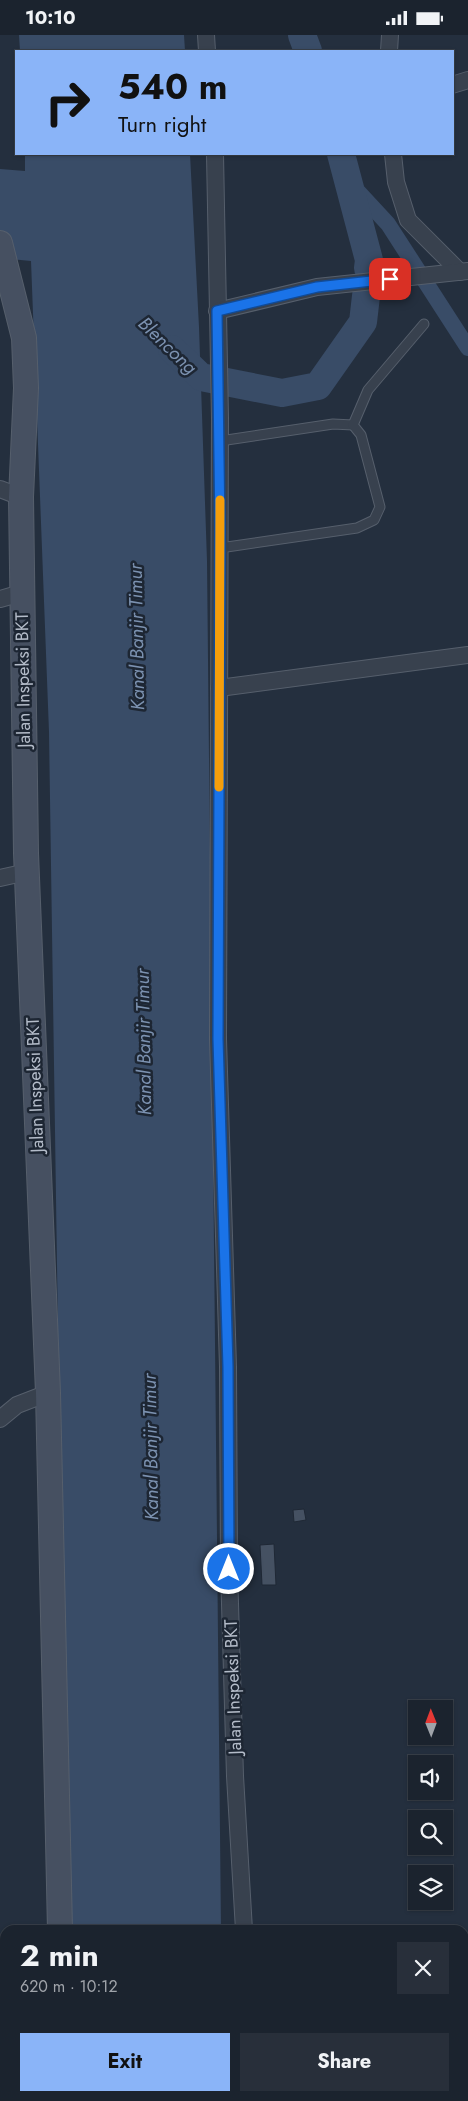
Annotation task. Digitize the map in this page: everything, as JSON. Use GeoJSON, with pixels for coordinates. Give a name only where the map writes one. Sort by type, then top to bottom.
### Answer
{"type":"FeatureCollection","features":[{"type":"Feature","properties":{"kind":"street"},"geometry":{"type":"LineString","coordinates":[[206,35],[207,50]]}},
{"type":"Feature","properties":{"kind":"street"},"geometry":{"type":"LineString","coordinates":[[389,50],[390,35]]}},
{"type":"Feature","properties":{"kind":"street"},"geometry":{"type":"LineString","coordinates":[[454,84],[468,80]]}},
{"type":"Feature","properties":{"kind":"street","name":"Jalan Inspeksi BKT"},"geometry":{"type":"LineString","coordinates":[[215,155],[220,419],[219,1059],[228,1367],[229,1569],[236,1776],[244,1925]]}},
{"type":"Feature","properties":{"kind":"street"},"geometry":{"type":"LineString","coordinates":[[393,155],[396,182],[408,220],[464,271]]}},
{"type":"Feature","properties":{"kind":"street","name":"Jalan Inspeksi BKT"},"geometry":{"type":"LineString","coordinates":[[1,250],[24,339],[26,388],[10,493],[11,596],[27,872],[48,1393],[60,1925]]}},
{"type":"Feature","properties":{"kind":"street"},"geometry":{"type":"LineString","coordinates":[[218,319],[317,287],[464,271]]}},
{"type":"Feature","properties":{"kind":"street"},"geometry":{"type":"LineString","coordinates":[[219,688],[468,655]]}},
{"type":"Feature","properties":{"kind":"street"},"geometry":{"type":"LineString","coordinates":[[0,878],[27,872]]}},
{"type":"Feature","properties":{"kind":"street"},"geometry":{"type":"LineString","coordinates":[[0,1419],[17,1405],[48,1393]]}},
{"type":"Feature","properties":{"kind":"lane"},"geometry":{"type":"LineString","coordinates":[[353,425],[368,390],[424,324]]}},
{"type":"Feature","properties":{"kind":"lane"},"geometry":{"type":"LineString","coordinates":[[220,441],[333,424],[353,425],[361,435],[380,507],[374,520],[358,528],[220,548]]}},
{"type":"Feature","properties":{"kind":"water"},"geometry":{"type":"Polygon","coordinates":[[[19,35],[184,35],[185,50],[20,50],[19,35]]]}},
{"type":"Feature","properties":{"kind":"water","name":"Kanal Banjir Timur"},"geometry":{"type":"Polygon","coordinates":[[[25,155],[190,155],[199,327],[207,561],[221,1925],[67,1925],[49,732],[31,261],[0,258],[0,169],[25,171],[25,155]]]}},
{"type":"Feature","properties":{"kind":"building"},"geometry":{"type":"Polygon","coordinates":[[[304,1509],[306,1520],[294,1522],[293,1510],[304,1509]]]}},
{"type":"Feature","properties":{"kind":"building"},"geometry":{"type":"Polygon","coordinates":[[[274,1544],[276,1585],[262,1585],[260,1545],[274,1544]]]}},
{"type":"Feature","properties":{"kind":"waterway","name":"Blencong"},"geometry":{"type":"LineString","coordinates":[[302,35],[308,50]]}},
{"type":"Feature","properties":{"kind":"waterway","name":"Blencong"},"geometry":{"type":"LineString","coordinates":[[341,155],[369,260],[368,268]]}},
{"type":"Feature","properties":{"kind":"waterway"},"geometry":{"type":"LineString","coordinates":[[350,183],[388,224],[468,348]]}},
{"type":"Feature","properties":{"kind":"waterway","name":"Blencong"},"geometry":{"type":"LineString","coordinates":[[172,349],[201,377],[282,393],[318,386],[363,322],[366,296]]}},
{"type":"Feature","properties":{"kind":"slow traffic"},"geometry":{"type":"LineString","coordinates":[[219,787],[220,500]]}},
{"type":"Feature","properties":{"kind":"route"},"geometry":{"type":"LineString","coordinates":[[229,1569],[228,1367],[218,1039],[220,419],[217,311],[317,287],[390,279]]}}]}
